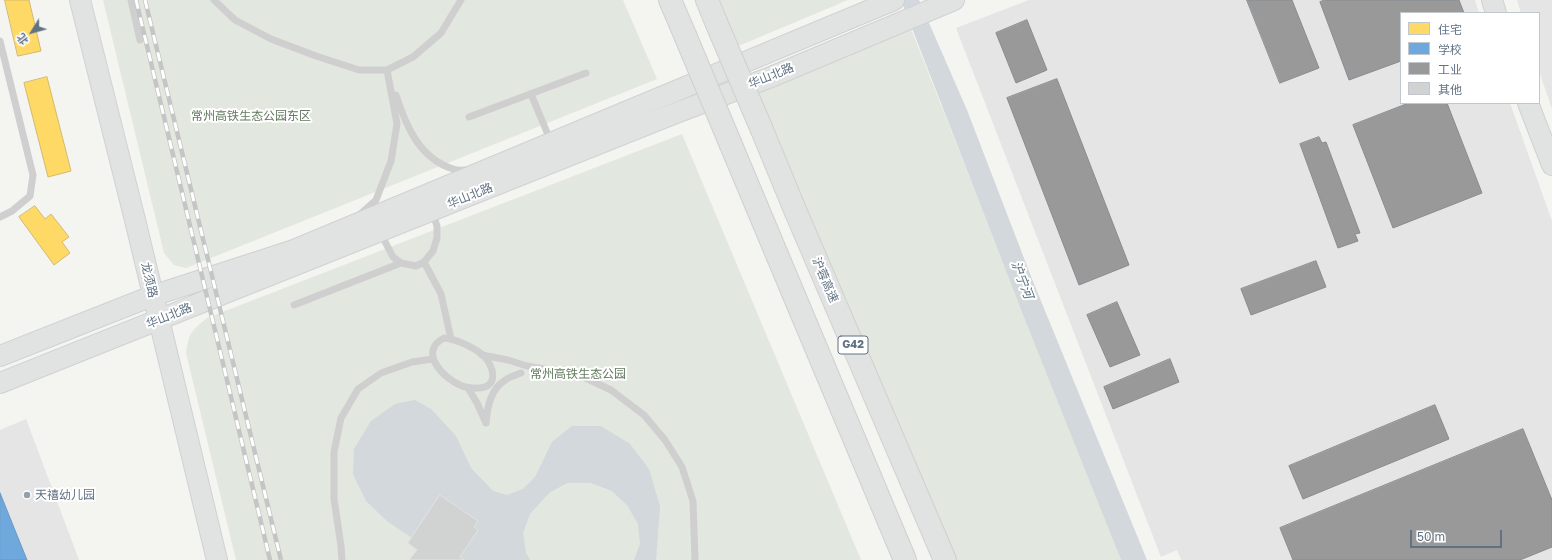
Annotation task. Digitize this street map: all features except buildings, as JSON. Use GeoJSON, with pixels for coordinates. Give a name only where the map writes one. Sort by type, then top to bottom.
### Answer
{"type":"FeatureCollection","features":[{"type":"Feature","properties":{"kind":"highway","name":"G42"},"geometry":{"type":"LineString","coordinates":[[670,0],[905,560]]}},
{"type":"Feature","properties":{"kind":"highway","name":"沪蓉高速"},"geometry":{"type":"LineString","coordinates":[[707,0],[944,560]]}},
{"type":"Feature","properties":{"kind":"main road","name":"龙须路"},"geometry":{"type":"LineString","coordinates":[[80,0],[217,560]]}},
{"type":"Feature","properties":{"kind":"main road","name":"华山北路"},"geometry":{"type":"LineString","coordinates":[[0,356],[152,296],[294,250],[894,0]]}},
{"type":"Feature","properties":{"kind":"main road"},"geometry":{"type":"LineString","coordinates":[[1492,0],[1496,12]]}},
{"type":"Feature","properties":{"kind":"main road","name":"华山北路"},"geometry":{"type":"LineString","coordinates":[[0,383],[432,212],[676,113],[771,77],[946,3]]}},
{"type":"Feature","properties":{"kind":"main road"},"geometry":{"type":"LineString","coordinates":[[1528,104],[1552,165]]}},
{"type":"Feature","properties":{"kind":"lane"},"geometry":{"type":"LineString","coordinates":[[131,0],[140,40]]}},
{"type":"Feature","properties":{"kind":"lane"},"geometry":{"type":"LineString","coordinates":[[214,0],[235,20],[271,39],[359,70],[387,70],[413,57],[441,33],[461,0]]}},
{"type":"Feature","properties":{"kind":"lane"},"geometry":{"type":"LineString","coordinates":[[0,41],[33,175],[30,196],[12,211],[0,217]]}},
{"type":"Feature","properties":{"kind":"lane"},"geometry":{"type":"LineString","coordinates":[[387,70],[403,116],[412,136],[432,160],[454,170],[485,170]]}},
{"type":"Feature","properties":{"kind":"lane"},"geometry":{"type":"LineString","coordinates":[[343,229],[376,200],[391,161],[397,124],[387,70]]}},
{"type":"Feature","properties":{"kind":"lane"},"geometry":{"type":"LineString","coordinates":[[469,117],[586,73]]}},
{"type":"Feature","properties":{"kind":"lane"},"geometry":{"type":"LineString","coordinates":[[531,94],[551,143]]}},
{"type":"Feature","properties":{"kind":"lane"},"geometry":{"type":"LineString","coordinates":[[380,232],[393,257],[401,263],[416,266],[424,262],[433,251],[437,238],[437,226],[432,212]]}},
{"type":"Feature","properties":{"kind":"lane"},"geometry":{"type":"LineString","coordinates":[[424,262],[441,294],[451,339]]}},
{"type":"Feature","properties":{"kind":"lane"},"geometry":{"type":"LineString","coordinates":[[294,305],[401,263]]}},
{"type":"Feature","properties":{"kind":"lane"},"geometry":{"type":"LineString","coordinates":[[540,369],[521,373],[480,388],[468,388],[453,381],[438,368],[433,359],[432,349],[436,342],[444,338],[451,339],[482,355],[540,369],[579,375],[611,390],[644,415],[665,440],[682,467],[693,501],[695,560]]}},
{"type":"Feature","properties":{"kind":"lane"},"geometry":{"type":"LineString","coordinates":[[468,388],[486,423],[488,406],[494,391],[495,375],[482,355]]}},
{"type":"Feature","properties":{"kind":"lane"},"geometry":{"type":"LineString","coordinates":[[342,560],[334,499],[334,452],[341,418],[358,389],[381,373],[412,362],[433,359]]}},
{"type":"Feature","properties":{"kind":"lane"},"geometry":{"type":"LineString","coordinates":[[487,386],[492,381],[493,373]]}},
{"type":"Feature","properties":{"kind":"lane"},"geometry":{"type":"LineString","coordinates":[[494,391],[503,381],[521,373]]}},
{"type":"Feature","properties":{"kind":"shaded area"},"geometry":{"type":"Polygon","coordinates":[[[1029,0],[1475,0],[1479,12],[1400,12],[1400,104],[1510,104],[1552,221],[1552,560],[1181,560],[1177,550],[1161,557],[956,28],[1029,0]]]}},
{"type":"Feature","properties":{"kind":"shaded area"},"geometry":{"type":"Polygon","coordinates":[[[1517,0],[1552,0],[1552,109],[1540,74],[1540,12],[1521,12],[1517,0]]]}},
{"type":"Feature","properties":{"kind":"shaded area","name":"天禧幼儿园"},"geometry":{"type":"Polygon","coordinates":[[[26,419],[79,560],[0,560],[0,430],[26,419]]]}},
{"type":"Feature","properties":{"kind":"green space","name":"常州高铁生态公园东区"},"geometry":{"type":"Polygon","coordinates":[[[103,0],[623,0],[657,79],[186,268],[174,265],[164,253],[103,0]]]}},
{"type":"Feature","properties":{"kind":"green space"},"geometry":{"type":"Polygon","coordinates":[[[716,0],[848,0],[736,47],[716,0]]]}},
{"type":"Feature","properties":{"kind":"green space"},"geometry":{"type":"Polygon","coordinates":[[[911,29],[1121,560],[955,560],[757,93],[911,29]]]}},
{"type":"Feature","properties":{"kind":"green space","name":"常州高铁生态公园"},"geometry":{"type":"Polygon","coordinates":[[[682,134],[861,560],[236,560],[186,353],[188,341],[197,326],[207,318],[682,134]]]}},
{"type":"Feature","properties":{"kind":"water","name":"沪宁河"},"geometry":{"type":"Polygon","coordinates":[[[901,0],[919,0],[967,110],[1032,279],[1147,560],[1121,560],[1024,317],[901,0]]]}},
{"type":"Feature","properties":{"kind":"water"},"geometry":{"type":"Polygon","coordinates":[[[415,400],[431,409],[456,436],[471,468],[493,491],[507,495],[523,489],[535,477],[552,442],[572,426],[601,426],[630,444],[649,469],[660,506],[656,560],[634,560],[640,544],[638,524],[627,505],[612,491],[591,483],[567,483],[549,493],[530,514],[523,533],[526,553],[530,560],[464,560],[460,557],[478,530],[412,538],[387,521],[366,501],[353,474],[354,449],[371,421],[395,404],[415,400]]]}},
{"type":"Feature","properties":{"kind":"railway"},"geometry":{"type":"LineString","coordinates":[[136,0],[270,560]]}},
{"type":"Feature","properties":{"kind":"railway"},"geometry":{"type":"LineString","coordinates":[[145,0],[281,560]]}},
{"type":"Feature","properties":{"kind":"place","name":"天禧幼儿园"},"geometry":{"type":"Point","coordinates":[27,495]}}]}
